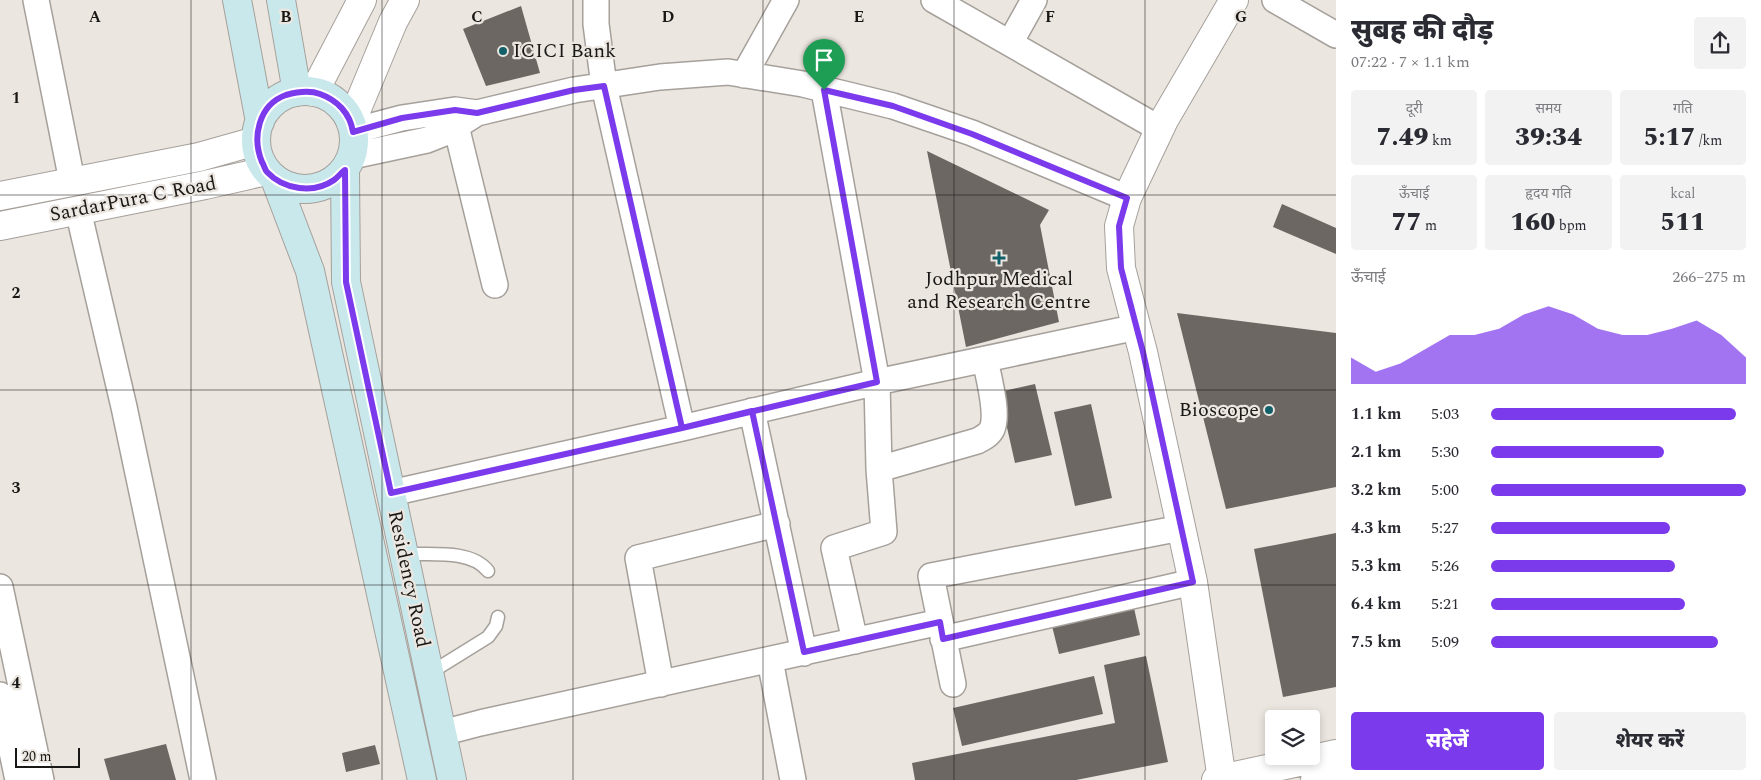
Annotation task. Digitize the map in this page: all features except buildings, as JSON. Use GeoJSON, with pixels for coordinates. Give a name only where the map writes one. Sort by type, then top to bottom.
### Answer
{"type":"FeatureCollection","features":[{"type":"Feature","properties":{"kind":"main road"},"geometry":{"type":"LineString","coordinates":[[237,0],[258,132],[258,153],[271,175],[289,186],[304,189],[320,187],[334,180],[350,145],[343,108],[330,97],[305,92],[281,97],[268,108],[258,132]]}},
{"type":"Feature","properties":{"kind":"main road"},"geometry":{"type":"LineString","coordinates":[[281,0],[305,92]]}},
{"type":"Feature","properties":{"kind":"main road","name":"Residency Road"},"geometry":{"type":"LineString","coordinates":[[350,145],[346,282],[452,780]]}},
{"type":"Feature","properties":{"kind":"main road","name":"Residency Road"},"geometry":{"type":"LineString","coordinates":[[271,175],[310,272],[422,780]]}},
{"type":"Feature","properties":{"kind":"street"},"geometry":{"type":"LineString","coordinates":[[36,0],[72,181]]}},
{"type":"Feature","properties":{"kind":"street"},"geometry":{"type":"LineString","coordinates":[[305,92],[362,0]]}},
{"type":"Feature","properties":{"kind":"street"},"geometry":{"type":"LineString","coordinates":[[350,145],[393,22],[404,0]]}},
{"type":"Feature","properties":{"kind":"street"},"geometry":{"type":"LineString","coordinates":[[596,0],[596,24],[604,86],[682,428]]}},
{"type":"Feature","properties":{"kind":"street"},"geometry":{"type":"LineString","coordinates":[[744,75],[786,0]]}},
{"type":"Feature","properties":{"kind":"street"},"geometry":{"type":"LineString","coordinates":[[934,0],[1160,129]]}},
{"type":"Feature","properties":{"kind":"street"},"geometry":{"type":"LineString","coordinates":[[1010,44],[1034,0]]}},
{"type":"Feature","properties":{"kind":"street"},"geometry":{"type":"LineString","coordinates":[[1234,0],[1160,129],[1127,198],[1119,226],[1121,268],[1137,327],[1193,582],[1220,780],[1336,754]]}},
{"type":"Feature","properties":{"kind":"street"},"geometry":{"type":"LineString","coordinates":[[1275,0],[1336,35]]}},
{"type":"Feature","properties":{"kind":"street"},"geometry":{"type":"LineString","coordinates":[[350,145],[427,140],[447,132],[477,113],[574,90],[660,77],[728,72],[824,90],[893,106],[972,134],[1127,198]]}},
{"type":"Feature","properties":{"kind":"street"},"geometry":{"type":"LineString","coordinates":[[824,90],[877,382],[879,469],[884,532],[834,548],[855,641]]}},
{"type":"Feature","properties":{"kind":"street"},"geometry":{"type":"LineString","coordinates":[[350,145],[402,118],[455,110],[477,113]]}},
{"type":"Feature","properties":{"kind":"street"},"geometry":{"type":"LineString","coordinates":[[456,126],[495,285]]}},
{"type":"Feature","properties":{"kind":"street","name":"SardarPura C Road"},"geometry":{"type":"LineString","coordinates":[[0,196],[199,157],[258,132]]}},
{"type":"Feature","properties":{"kind":"street","name":"SardarPura C Road"},"geometry":{"type":"LineString","coordinates":[[0,226],[271,175]]}},
{"type":"Feature","properties":{"kind":"street"},"geometry":{"type":"LineString","coordinates":[[78,210],[124,407],[204,780]]}},
{"type":"Feature","properties":{"kind":"street"},"geometry":{"type":"LineString","coordinates":[[391,493],[877,382],[1137,327]]}},
{"type":"Feature","properties":{"kind":"street"},"geometry":{"type":"LineString","coordinates":[[879,469],[977,441],[992,430],[995,418],[985,358]]}},
{"type":"Feature","properties":{"kind":"street"},"geometry":{"type":"LineString","coordinates":[[752,411],[804,652]]}},
{"type":"Feature","properties":{"kind":"street"},"geometry":{"type":"LineString","coordinates":[[660,684],[638,558],[777,524]]}},
{"type":"Feature","properties":{"kind":"street"},"geometry":{"type":"LineString","coordinates":[[953,684],[931,576],[1181,528]]}},
{"type":"Feature","properties":{"kind":"street"},"geometry":{"type":"LineString","coordinates":[[442,733],[855,641],[942,630],[1193,582]]}},
{"type":"Feature","properties":{"kind":"street"},"geometry":{"type":"LineString","coordinates":[[0,588],[41,780]]}},
{"type":"Feature","properties":{"kind":"street"},"geometry":{"type":"LineString","coordinates":[[770,660],[793,780]]}},
{"type":"Feature","properties":{"kind":"street"},"geometry":{"type":"LineString","coordinates":[[0,695],[18,780]]}},
{"type":"Feature","properties":{"kind":"street"},"geometry":{"type":"LineString","coordinates":[[1315,780],[1336,776]]}},
{"type":"Feature","properties":{"kind":"lane"},"geometry":{"type":"LineString","coordinates":[[404,554],[463,556],[474,559],[488,571]]}},
{"type":"Feature","properties":{"kind":"lane"},"geometry":{"type":"LineString","coordinates":[[430,673],[488,637],[496,626],[498,617]]}},
{"type":"Feature","properties":{"kind":"place","name":"ICICI Bank"},"geometry":{"type":"Point","coordinates":[503,51]}},
{"type":"Feature","properties":{"kind":"place","name":"Jodhpur Medical and Research Centre"},"geometry":{"type":"Point","coordinates":[999,258]}},
{"type":"Feature","properties":{"kind":"place","name":"Bioscope"},"geometry":{"type":"Point","coordinates":[1269,410]}},
{"type":"Feature","properties":{"kind":"route"},"geometry":{"type":"LineString","coordinates":[[824,90],[877,382],[682,428],[391,493],[346,282],[345,170],[334,180],[320,187],[304,189],[289,186],[266,171],[258,153],[256,141],[260,122],[268,108],[281,97],[297,92],[314,92],[330,97],[343,108],[351,122],[353,132],[402,118],[455,110],[477,113],[574,90],[604,86],[682,428],[752,411],[804,652],[940,622],[943,639],[1193,582],[1143,352],[1121,268],[1119,226],[1127,198],[1055,166],[972,134],[893,106],[824,90]]}}]}
